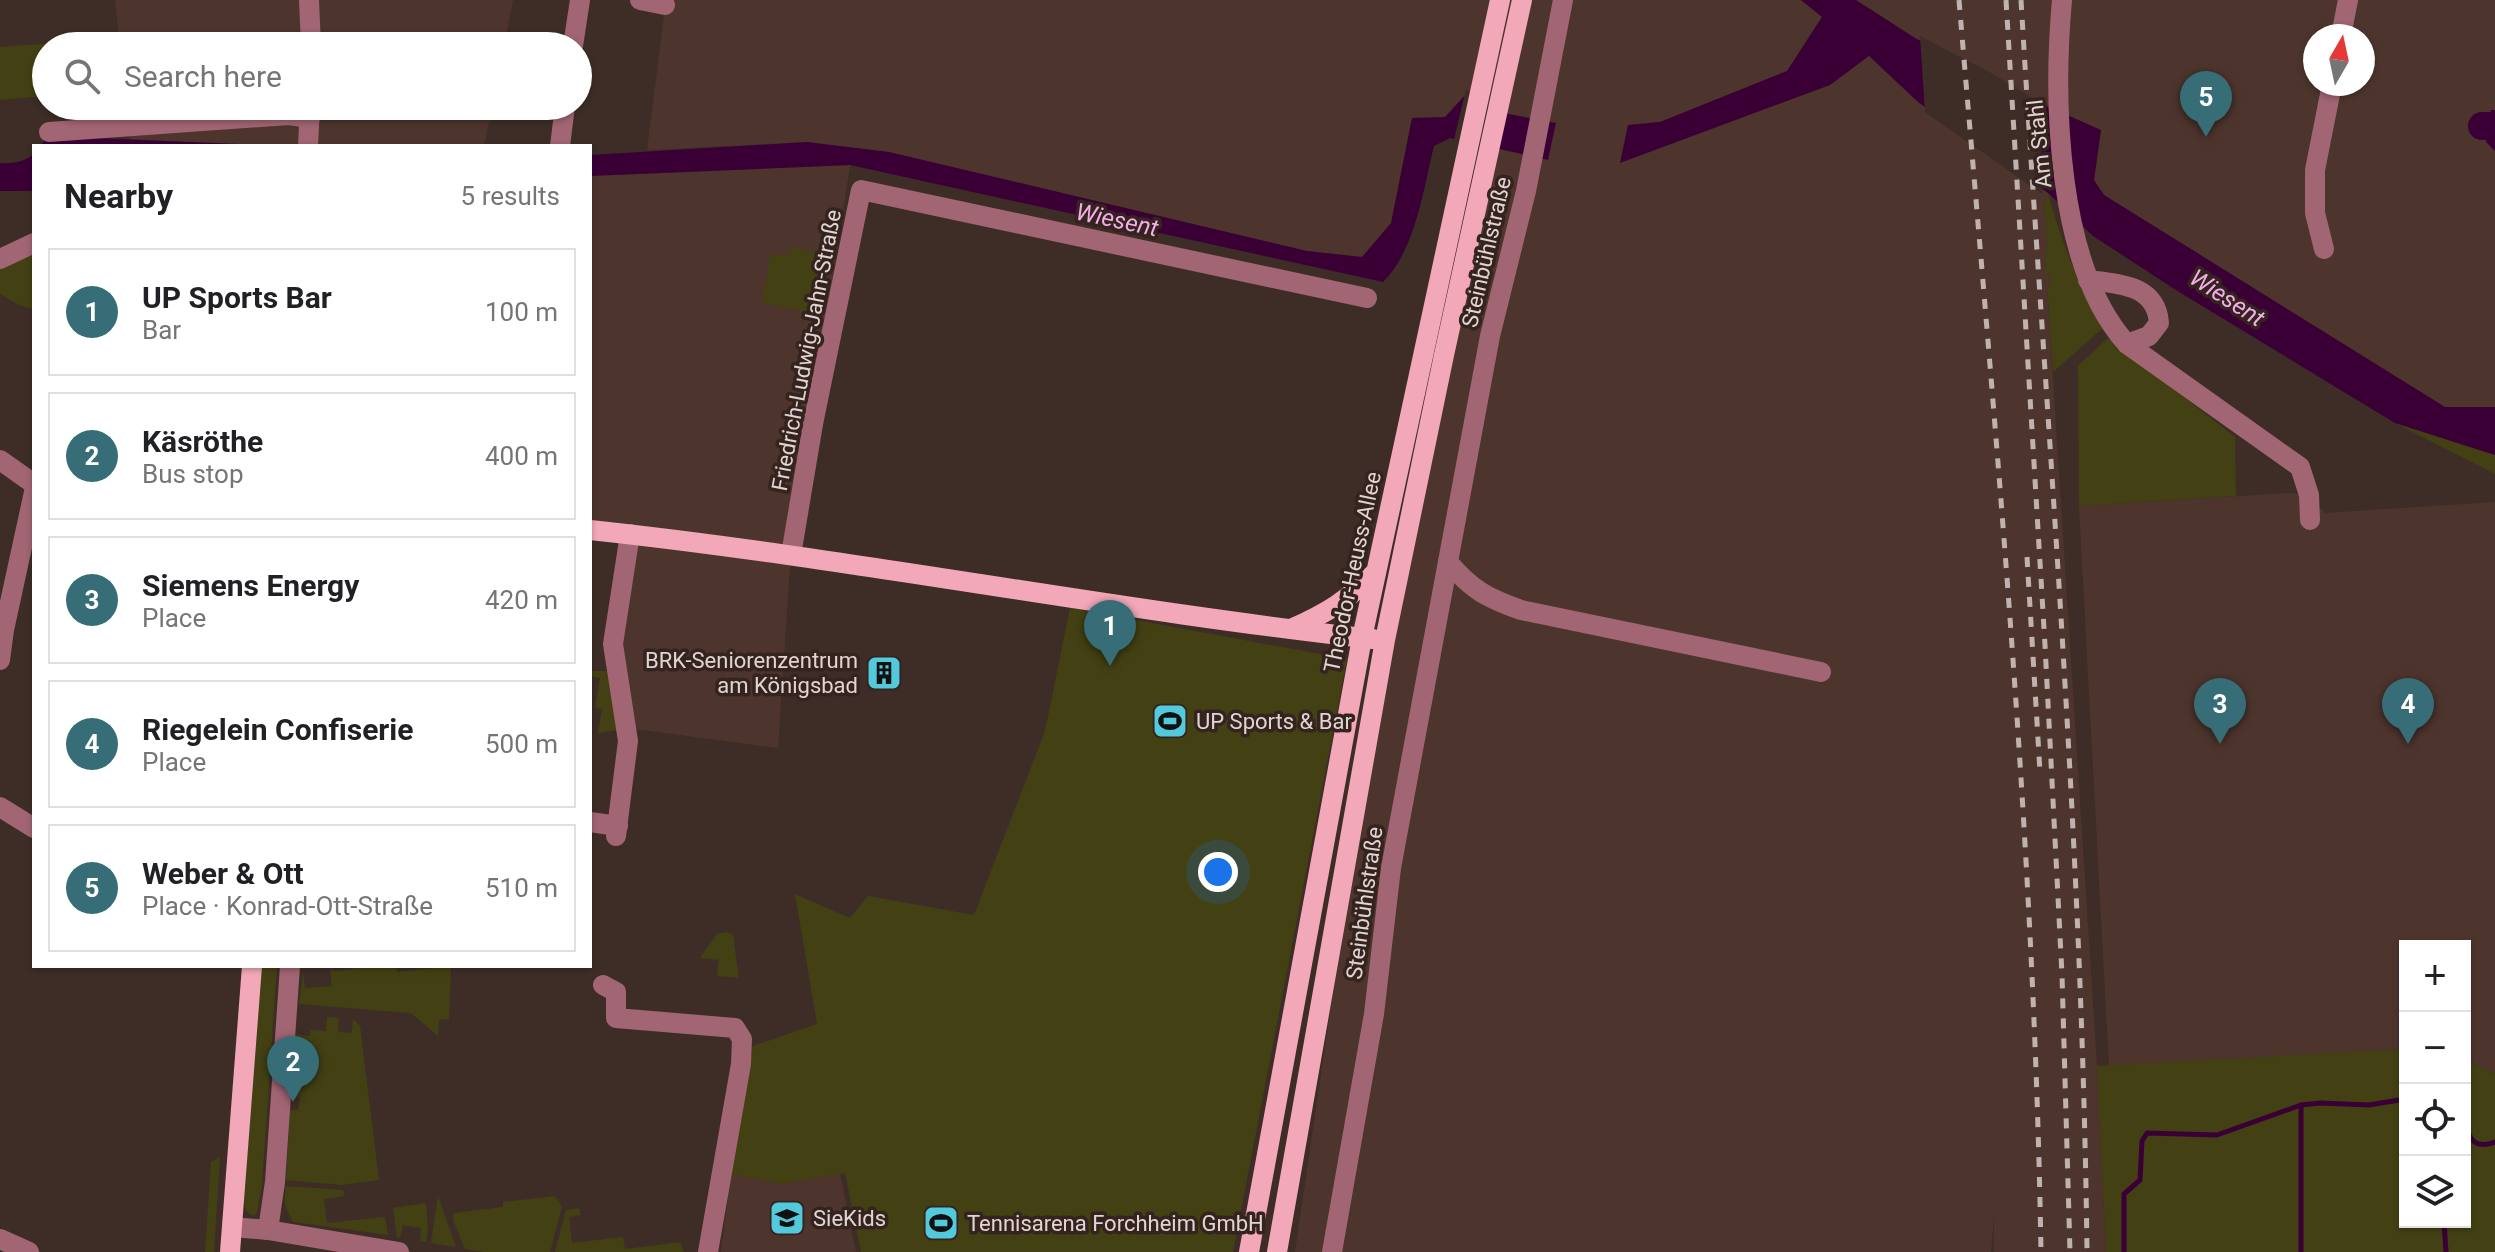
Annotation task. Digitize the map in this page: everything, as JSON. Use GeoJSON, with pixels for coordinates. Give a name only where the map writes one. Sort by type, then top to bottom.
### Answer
{"type":"FeatureCollection","features":[{"type":"Feature","properties":{"kind":"main road","name":"Theodor-Heuss-Allee"},"geometry":{"type":"LineString","coordinates":[[1277,1252],[1385,640],[1489,97],[1500,0]]}},
{"type":"Feature","properties":{"kind":"main road","name":"Theodor-Heuss-Allee"},"geometry":{"type":"LineString","coordinates":[[1489,97],[1522,0]]}},
{"type":"Feature","properties":{"kind":"main road","name":"Theodor-Heuss-Allee"},"geometry":{"type":"LineString","coordinates":[[1249,1252],[1362,638],[1471,181]]}},
{"type":"Feature","properties":{"kind":"main road"},"geometry":{"type":"LineString","coordinates":[[592,530],[791,555],[1290,629],[1385,640]]}},
{"type":"Feature","properties":{"kind":"main road"},"geometry":{"type":"LineString","coordinates":[[1290,629],[1324,615],[1347,601],[1376,572]]}},
{"type":"Feature","properties":{"kind":"main road"},"geometry":{"type":"LineString","coordinates":[[230,1252],[252,968]]}},
{"type":"Feature","properties":{"kind":"street"},"geometry":{"type":"LineString","coordinates":[[309,0],[310,32]]}},
{"type":"Feature","properties":{"kind":"street"},"geometry":{"type":"LineString","coordinates":[[575,32],[580,0]]}},
{"type":"Feature","properties":{"kind":"street"},"geometry":{"type":"LineString","coordinates":[[640,0],[665,5]]}},
{"type":"Feature","properties":{"kind":"street","name":"Steinbühlstraße"},"geometry":{"type":"LineString","coordinates":[[1332,1252],[1374,1014],[1391,868],[1490,336],[1530,171],[1563,0]]}},
{"type":"Feature","properties":{"kind":"street","name":"Am Stahl"},"geometry":{"type":"LineString","coordinates":[[2062,0],[2057,52],[2057,110],[2072,223],[2088,280],[2112,327],[2127,344],[2300,467],[2309,495],[2310,520]]}},
{"type":"Feature","properties":{"kind":"street"},"geometry":{"type":"LineString","coordinates":[[2343,24],[2348,0]]}},
{"type":"Feature","properties":{"kind":"street"},"geometry":{"type":"LineString","coordinates":[[2324,249],[2315,213],[2315,170],[2330,96]]}},
{"type":"Feature","properties":{"kind":"street"},"geometry":{"type":"LineString","coordinates":[[49,132],[218,120]]}},
{"type":"Feature","properties":{"kind":"street"},"geometry":{"type":"LineString","coordinates":[[560,144],[563,120]]}},
{"type":"Feature","properties":{"kind":"street","name":"Friedrich-Ludwig-Jahn-Straße"},"geometry":{"type":"LineString","coordinates":[[791,555],[813,424],[861,190],[1367,298]]}},
{"type":"Feature","properties":{"kind":"street"},"geometry":{"type":"LineString","coordinates":[[0,259],[32,244]]}},
{"type":"Feature","properties":{"kind":"street"},"geometry":{"type":"LineString","coordinates":[[2088,280],[2115,283],[2144,292],[2158,307],[2159,323],[2149,336],[2127,344]]}},
{"type":"Feature","properties":{"kind":"street"},"geometry":{"type":"LineString","coordinates":[[0,460],[32,483]]}},
{"type":"Feature","properties":{"kind":"street"},"geometry":{"type":"LineString","coordinates":[[0,660],[32,501]]}},
{"type":"Feature","properties":{"kind":"street"},"geometry":{"type":"LineString","coordinates":[[592,823],[617,831],[628,741],[613,644],[630,534]]}},
{"type":"Feature","properties":{"kind":"street"},"geometry":{"type":"LineString","coordinates":[[1448,562],[1466,584],[1493,600],[1521,610],[1821,672]]}},
{"type":"Feature","properties":{"kind":"street"},"geometry":{"type":"LineString","coordinates":[[0,807],[32,827]]}},
{"type":"Feature","properties":{"kind":"street"},"geometry":{"type":"LineString","coordinates":[[268,1230],[275,1182],[290,968]]}},
{"type":"Feature","properties":{"kind":"street"},"geometry":{"type":"LineString","coordinates":[[603,985],[616,992],[616,1018],[735,1028],[742,1039],[741,1064],[708,1252]]}},
{"type":"Feature","properties":{"kind":"street"},"geometry":{"type":"LineString","coordinates":[[232,1227],[392,1251]]}},
{"type":"Feature","properties":{"kind":"street"},"geometry":{"type":"LineString","coordinates":[[0,1239],[29,1252]]}},
{"type":"Feature","properties":{"kind":"shaded area"},"geometry":{"type":"Polygon","coordinates":[[[115,0],[513,0],[507,32],[118,32],[115,0]]]}},
{"type":"Feature","properties":{"kind":"shaded area"},"geometry":{"type":"Polygon","coordinates":[[[666,0],[1801,0],[1822,17],[1787,71],[1660,122],[1628,125],[1620,162],[1830,85],[1869,55],[1918,102],[2048,193],[2044,203],[2047,234],[2045,273],[2049,273],[2051,286],[2047,287],[2106,1252],[1994,1252],[1994,1217],[1991,1252],[1295,1252],[1385,640],[1481,146],[1445,117],[1412,118],[1391,223],[1363,257],[1307,251],[889,152],[807,142],[647,150],[666,0]]]}},
{"type":"Feature","properties":{"kind":"shaded area"},"geometry":{"type":"Polygon","coordinates":[[[1856,0],[2495,0],[2495,110],[2492,110],[2486,142],[2495,151],[2495,407],[2445,407],[2104,195],[2094,181],[2101,130],[2042,104],[1915,38],[1856,0]]]}},
{"type":"Feature","properties":{"kind":"shaded area"},"geometry":{"type":"Polygon","coordinates":[[[32,45],[32,97],[0,100],[0,47],[32,45]]]}},
{"type":"Feature","properties":{"kind":"shaded area"},"geometry":{"type":"Polygon","coordinates":[[[128,120],[489,120],[484,144],[233,144],[130,140],[128,120]]]}},
{"type":"Feature","properties":{"kind":"shaded area"},"geometry":{"type":"Polygon","coordinates":[[[850,165],[791,550],[778,748],[628,728],[617,646],[637,531],[592,527],[592,176],[850,165]]]}},
{"type":"Feature","properties":{"kind":"shaded area"},"geometry":{"type":"Polygon","coordinates":[[[2048,193],[2071,262],[2104,327],[2053,372],[2047,286],[2051,285],[2049,274],[2045,274],[2047,234],[2044,203],[2048,193]]]}},
{"type":"Feature","properties":{"kind":"shaded area"},"geometry":{"type":"Polygon","coordinates":[[[791,247],[822,253],[811,312],[762,303],[770,256],[789,254],[791,247]]]}},
{"type":"Feature","properties":{"kind":"shaded area"},"geometry":{"type":"Polygon","coordinates":[[[32,254],[32,308],[0,294],[0,268],[32,254]]]}},
{"type":"Feature","properties":{"kind":"shaded area"},"geometry":{"type":"Polygon","coordinates":[[[2108,338],[2235,437],[2236,496],[2079,506],[2078,366],[2108,338]]]}},
{"type":"Feature","properties":{"kind":"shaded area"},"geometry":{"type":"Polygon","coordinates":[[[2395,423],[2495,455],[2495,474],[2395,423]]]}},
{"type":"Feature","properties":{"kind":"shaded area"},"geometry":{"type":"Polygon","coordinates":[[[2289,493],[2309,495],[2325,513],[2495,502],[2495,1074],[2471,1063],[2471,940],[2399,940],[2399,1049],[2109,1066],[2079,506],[2289,493]]]}},
{"type":"Feature","properties":{"kind":"shaded area"},"geometry":{"type":"Polygon","coordinates":[[[1070,608],[1347,659],[1233,1252],[861,1252],[845,1173],[781,1184],[729,1174],[753,1046],[817,1024],[795,894],[850,918],[868,896],[974,915],[1045,731],[1070,608]]]}},
{"type":"Feature","properties":{"kind":"shaded area"},"geometry":{"type":"Polygon","coordinates":[[[592,671],[608,671],[618,730],[598,733],[602,709],[595,708],[600,678],[592,676],[592,671]]]}},
{"type":"Feature","properties":{"kind":"shaded area"},"geometry":{"type":"Polygon","coordinates":[[[727,932],[733,935],[739,978],[717,976],[719,960],[700,958],[717,934],[727,932]]]}},
{"type":"Feature","properties":{"kind":"shaded area"},"geometry":{"type":"Polygon","coordinates":[[[261,968],[277,968],[262,1184],[257,1213],[253,1216],[246,1211],[244,1201],[261,968]]]}},
{"type":"Feature","properties":{"kind":"shaded area"},"geometry":{"type":"Polygon","coordinates":[[[330,968],[335,971],[396,968],[397,972],[451,968],[449,1019],[439,1020],[438,1036],[411,1013],[299,1004],[303,971],[305,988],[332,986],[330,968]]]}},
{"type":"Feature","properties":{"kind":"shaded area"},"geometry":{"type":"Polygon","coordinates":[[[327,1017],[339,1018],[338,1032],[352,1033],[353,1019],[360,1026],[379,1180],[342,1185],[286,1180],[290,1110],[298,1110],[300,1098],[291,1096],[295,1034],[310,1036],[310,1030],[326,1031],[327,1017]]]}},
{"type":"Feature","properties":{"kind":"shaded area"},"geometry":{"type":"Polygon","coordinates":[[[2399,1049],[2399,1228],[2471,1228],[2471,1063],[2495,1074],[2495,1252],[2106,1252],[2097,1066],[2399,1049]]]}},
{"type":"Feature","properties":{"kind":"shaded area"},"geometry":{"type":"Polygon","coordinates":[[[220,1157],[214,1252],[205,1252],[211,1162],[220,1157]]]}},
{"type":"Feature","properties":{"kind":"shaded area","name":"SieKids"},"geometry":{"type":"Polygon","coordinates":[[[840,1173],[856,1252],[721,1252],[731,1174],[781,1184],[840,1173]]]}},
{"type":"Feature","properties":{"kind":"shaded area"},"geometry":{"type":"Polygon","coordinates":[[[285,1186],[343,1190],[345,1196],[324,1199],[327,1223],[385,1217],[388,1235],[293,1222],[285,1206],[285,1186]]]}},
{"type":"Feature","properties":{"kind":"shaded area"},"geometry":{"type":"Polygon","coordinates":[[[438,1196],[456,1247],[431,1243],[438,1196]]]}},
{"type":"Feature","properties":{"kind":"shaded area"},"geometry":{"type":"Polygon","coordinates":[[[555,1196],[562,1207],[550,1252],[465,1249],[453,1220],[454,1213],[503,1207],[503,1202],[555,1196]]]}},
{"type":"Feature","properties":{"kind":"shaded area"},"geometry":{"type":"Polygon","coordinates":[[[426,1203],[426,1242],[420,1241],[421,1228],[403,1225],[400,1237],[397,1237],[393,1208],[426,1203]]]}},
{"type":"Feature","properties":{"kind":"shaded area"},"geometry":{"type":"Polygon","coordinates":[[[579,1208],[581,1215],[569,1217],[572,1243],[623,1237],[625,1249],[680,1242],[684,1252],[555,1252],[566,1210],[579,1208]]]}},
{"type":"Feature","properties":{"kind":"water"},"geometry":{"type":"Polygon","coordinates":[[[1801,0],[1856,0],[1915,38],[2042,104],[2101,130],[2094,180],[2104,195],[2445,407],[2495,407],[2495,455],[2395,423],[2179,292],[2093,236],[2048,193],[1918,102],[1869,56],[1830,85],[1620,163],[1628,125],[1660,122],[1787,71],[1822,17],[1801,0]]]}},
{"type":"Feature","properties":{"kind":"water"},"geometry":{"type":"Polygon","coordinates":[[[1467,93],[1488,110],[1556,123],[1548,160],[1450,138],[1434,146],[1411,236],[1383,282],[850,165],[592,176],[592,155],[807,142],[889,152],[1307,251],[1362,257],[1391,223],[1412,118],[1445,117],[1467,93]]]}},
{"type":"Feature","properties":{"kind":"water"},"geometry":{"type":"Polygon","coordinates":[[[2491,110],[2495,110],[2495,151],[2486,142],[2491,110]]]}},
{"type":"Feature","properties":{"kind":"water"},"geometry":{"type":"Polygon","coordinates":[[[48,136],[238,144],[42,144],[48,136]]]}},
{"type":"Feature","properties":{"kind":"water"},"geometry":{"type":"Polygon","coordinates":[[[32,154],[32,191],[0,191],[0,163],[32,154]]]}},
{"type":"Feature","properties":{"kind":"pier"},"geometry":{"type":"Polygon","coordinates":[[[1920,36],[1995,75],[2042,104],[2042,194],[1925,112],[1920,36]]]}},
{"type":"Feature","properties":{"kind":"pier"},"geometry":{"type":"Polygon","coordinates":[[[1466,89],[1490,106],[1480,150],[1453,144],[1466,89]]]}},
{"type":"Feature","properties":{"kind":"waterway","name":"Wiesent"},"geometry":{"type":"LineString","coordinates":[[2482,126],[2495,126]]}},
{"type":"Feature","properties":{"kind":"waterway"},"geometry":{"type":"LineString","coordinates":[[2124,1252],[2124,1194],[2140,1180],[2142,1141],[2147,1133],[2217,1135],[2301,1105],[2369,1105],[2399,1100]]}},
{"type":"Feature","properties":{"kind":"waterway"},"geometry":{"type":"LineString","coordinates":[[2301,1105],[2301,1252]]}},
{"type":"Feature","properties":{"kind":"waterway"},"geometry":{"type":"LineString","coordinates":[[2471,1137],[2478,1144],[2495,1142]]}},
{"type":"Feature","properties":{"kind":"waterway"},"geometry":{"type":"LineString","coordinates":[[2444,1228],[2446,1252]]}},
{"type":"Feature","properties":{"kind":"railway"},"geometry":{"type":"LineString","coordinates":[[1959,0],[2021,782],[2037,1095],[2041,1252]]}},
{"type":"Feature","properties":{"kind":"railway"},"geometry":{"type":"LineString","coordinates":[[2006,0],[2062,975],[2070,1252]]}},
{"type":"Feature","properties":{"kind":"railway"},"geometry":{"type":"LineString","coordinates":[[2021,0],[2071,782],[2087,1252]]}},
{"type":"Feature","properties":{"kind":"railway"},"geometry":{"type":"LineString","coordinates":[[2027,557],[2040,772]]}},
{"type":"Feature","properties":{"kind":"place","name":"Weber & Ott"},"geometry":{"type":"Point","coordinates":[2206,137]}},
{"type":"Feature","properties":{"kind":"place","name":"UP Sports Bar"},"geometry":{"type":"Point","coordinates":[1110,666]}},
{"type":"Feature","properties":{"kind":"place","name":"BRK-Seniorenzentrum am Königsbad"},"geometry":{"type":"Point","coordinates":[884,673]}},
{"type":"Feature","properties":{"kind":"place","name":"UP Sports & Bar"},"geometry":{"type":"Point","coordinates":[1170,721]}},
{"type":"Feature","properties":{"kind":"place","name":"Siemens Energy"},"geometry":{"type":"Point","coordinates":[2220,744]}},
{"type":"Feature","properties":{"kind":"place","name":"Riegelein Confiserie"},"geometry":{"type":"Point","coordinates":[2408,744]}},
{"type":"Feature","properties":{"kind":"place","name":"Käsröthe"},"geometry":{"type":"Point","coordinates":[293,1102]}},
{"type":"Feature","properties":{"kind":"place","name":"SieKids"},"geometry":{"type":"Point","coordinates":[787,1218]}},
{"type":"Feature","properties":{"kind":"place","name":"Tennisarena Forchheim GmbH"},"geometry":{"type":"Point","coordinates":[941,1223]}}]}
